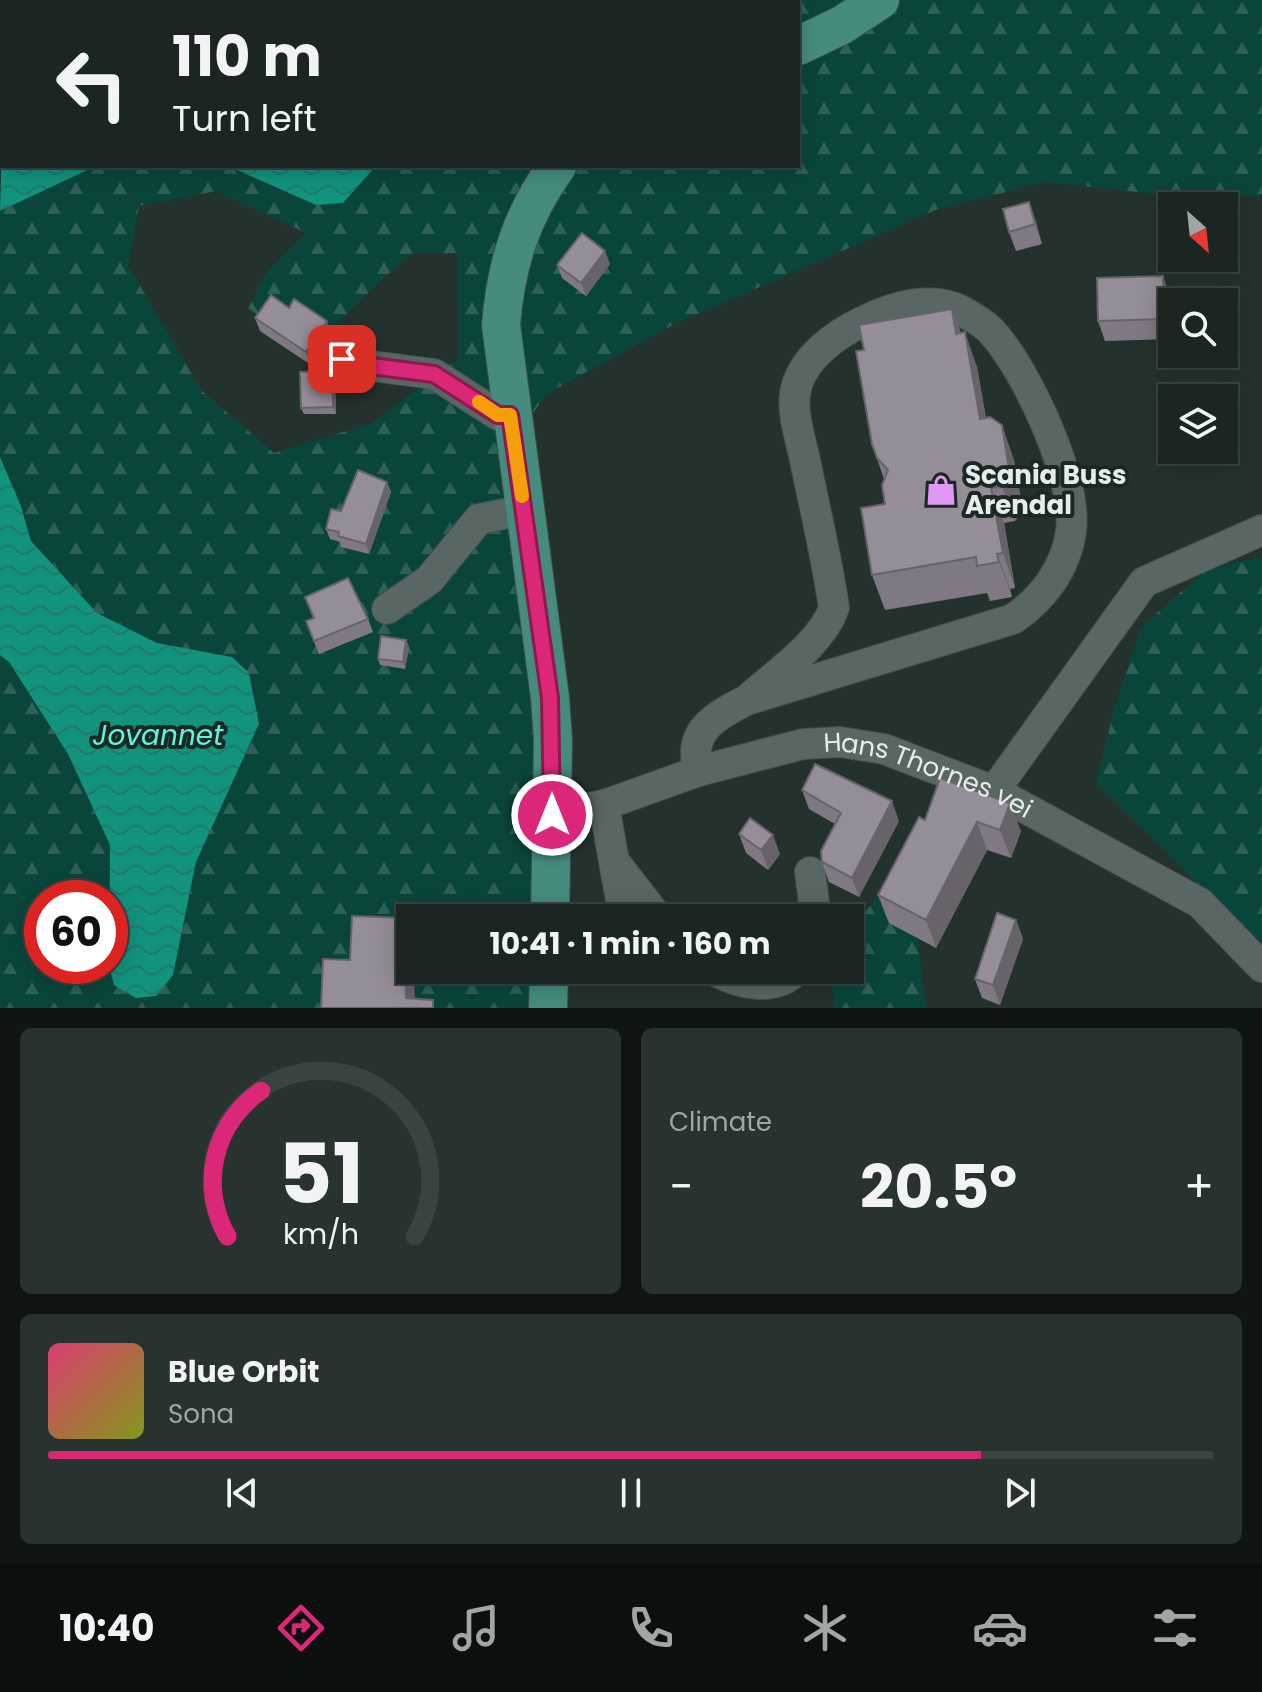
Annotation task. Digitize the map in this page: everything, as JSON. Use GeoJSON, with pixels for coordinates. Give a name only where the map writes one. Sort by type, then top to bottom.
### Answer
{"type":"FeatureCollection","features":[{"type":"Feature","properties":{"kind":"main road"},"geometry":{"type":"LineString","coordinates":[[800,45],[842,25],[880,0]]}},
{"type":"Feature","properties":{"kind":"main road"},"geometry":{"type":"LineString","coordinates":[[550,904],[550,698],[510,415],[501,325],[505,276],[526,214],[556,168]]}},
{"type":"Feature","properties":{"kind":"main road"},"geometry":{"type":"LineString","coordinates":[[548,1008],[549,984]]}},
{"type":"Feature","properties":{"kind":"street"},"geometry":{"type":"LineString","coordinates":[[699,771],[697,742],[702,728],[717,716],[747,700],[1013,619],[1035,604],[1053,578],[1067,551],[1072,528],[1069,497],[1058,452],[1025,383],[991,331],[960,310],[907,305],[874,315],[836,336],[801,374],[795,410],[834,608],[829,622],[747,700]]}},
{"type":"Feature","properties":{"kind":"street"},"geometry":{"type":"LineString","coordinates":[[342,359],[356,364],[434,374],[498,415],[510,415]]}},
{"type":"Feature","properties":{"kind":"street"},"geometry":{"type":"LineString","coordinates":[[387,609],[429,580],[479,519],[524,510]]}},
{"type":"Feature","properties":{"kind":"street"},"geometry":{"type":"LineString","coordinates":[[994,791],[1144,582],[1262,530]]}},
{"type":"Feature","properties":{"kind":"street","name":"Hans Thornes vei"},"geometry":{"type":"LineString","coordinates":[[552,815],[604,805],[699,771],[803,744],[840,742],[884,749],[994,791],[1200,903],[1262,967]]}},
{"type":"Feature","properties":{"kind":"street"},"geometry":{"type":"LineString","coordinates":[[604,805],[621,904]]}},
{"type":"Feature","properties":{"kind":"street"},"geometry":{"type":"LineString","coordinates":[[611,857],[647,904]]}},
{"type":"Feature","properties":{"kind":"street"},"geometry":{"type":"LineString","coordinates":[[810,872],[814,904]]}},
{"type":"Feature","properties":{"kind":"green space"},"geometry":{"type":"Polygon","coordinates":[[[800,0],[1262,0],[1262,196],[1238,196],[1238,192],[1158,194],[1046,182],[935,210],[673,325],[550,392],[520,428],[550,904],[396,904],[396,984],[553,984],[553,1008],[0,1008],[0,655],[9,662],[68,754],[110,845],[109,880],[24,880],[24,984],[114,985],[173,975],[196,862],[259,724],[249,673],[232,657],[157,643],[97,613],[31,541],[21,506],[0,457],[0,211],[92,168],[234,168],[343,202],[374,168],[800,168],[800,0]],[[216,191],[139,206],[128,265],[201,390],[274,453],[372,423],[459,358],[458,253],[410,254],[307,351],[248,308],[269,269],[306,233],[216,191]]]}},
{"type":"Feature","properties":{"kind":"green space"},"geometry":{"type":"Polygon","coordinates":[[[1262,557],[1262,964],[1194,880],[1096,784],[1113,714],[1141,627],[1208,568],[1262,557]]]}},
{"type":"Feature","properties":{"kind":"green space"},"geometry":{"type":"Polygon","coordinates":[[[907,857],[926,1008],[835,1008],[831,984],[864,984],[864,914],[907,857]]]}},
{"type":"Feature","properties":{"kind":"water"},"geometry":{"type":"Polygon","coordinates":[[[1,168],[92,168],[0,211],[1,168]]]}},
{"type":"Feature","properties":{"kind":"water"},"geometry":{"type":"Polygon","coordinates":[[[233,168],[374,168],[343,203],[316,205],[233,168]]]}},
{"type":"Feature","properties":{"kind":"water","name":"Jovannet"},"geometry":{"type":"Polygon","coordinates":[[[0,457],[21,506],[31,541],[97,613],[157,643],[232,657],[249,673],[259,724],[196,862],[173,975],[156,996],[136,998],[114,985],[128,984],[128,880],[110,880],[110,845],[68,754],[9,662],[0,655],[0,457]]]}},
{"type":"Feature","properties":{"kind":"building"},"geometry":{"type":"Polygon","coordinates":[[[1029,202],[1035,224],[1009,232],[1003,209],[1029,202]]]}},
{"type":"Feature","properties":{"kind":"building"},"geometry":{"type":"Polygon","coordinates":[[[582,233],[605,251],[581,283],[557,265],[582,233]]]}},
{"type":"Feature","properties":{"kind":"building"},"geometry":{"type":"Polygon","coordinates":[[[1163,276],[1163,288],[1158,288],[1158,319],[1098,321],[1097,278],[1163,276]]]}},
{"type":"Feature","properties":{"kind":"building"},"geometry":{"type":"Polygon","coordinates":[[[271,295],[289,308],[294,299],[327,321],[306,352],[255,318],[271,295]]]}},
{"type":"Feature","properties":{"kind":"building"},"geometry":{"type":"Polygon","coordinates":[[[952,309],[956,334],[965,332],[980,419],[990,417],[1002,425],[1010,475],[1002,486],[991,488],[1003,553],[997,554],[999,562],[977,566],[976,557],[872,575],[861,508],[885,504],[882,485],[888,470],[877,458],[872,444],[856,351],[864,350],[859,325],[952,309]]]}},
{"type":"Feature","properties":{"kind":"building"},"geometry":{"type":"Polygon","coordinates":[[[332,371],[333,407],[301,408],[300,372],[332,371]]]}},
{"type":"Feature","properties":{"kind":"building"},"geometry":{"type":"Polygon","coordinates":[[[358,470],[387,482],[366,544],[326,529],[331,509],[341,511],[358,470]]]}},
{"type":"Feature","properties":{"kind":"building"},"geometry":{"type":"Polygon","coordinates":[[[348,578],[368,619],[314,641],[306,621],[314,618],[305,597],[348,578]]]}},
{"type":"Feature","properties":{"kind":"building"},"geometry":{"type":"Polygon","coordinates":[[[381,636],[406,640],[403,662],[378,659],[381,636]]]}},
{"type":"Feature","properties":{"kind":"building"},"geometry":{"type":"Polygon","coordinates":[[[815,764],[892,801],[852,878],[822,862],[821,851],[841,813],[802,790],[815,764]]]}},
{"type":"Feature","properties":{"kind":"building"},"geometry":{"type":"Polygon","coordinates":[[[940,778],[1010,803],[1000,830],[977,822],[926,920],[878,895],[919,817],[925,820],[940,778]]]}},
{"type":"Feature","properties":{"kind":"building"},"geometry":{"type":"Polygon","coordinates":[[[750,818],[773,835],[761,850],[739,834],[750,818]]]}},
{"type":"Feature","properties":{"kind":"building"},"geometry":{"type":"Polygon","coordinates":[[[997,913],[1016,920],[993,985],[975,979],[997,913]]]}},
{"type":"Feature","properties":{"kind":"building"},"geometry":{"type":"Polygon","coordinates":[[[352,916],[396,918],[396,984],[406,984],[406,998],[433,1000],[433,1008],[321,1008],[323,959],[350,960],[352,916]]]}},
{"type":"Feature","properties":{"kind":"slow traffic"},"geometry":{"type":"LineString","coordinates":[[479,402],[498,415],[510,415],[522,496]]}},
{"type":"Feature","properties":{"kind":"place","name":"Scania Buss Arendal"},"geometry":{"type":"Point","coordinates":[941,490]}},
{"type":"Feature","properties":{"kind":"route"},"geometry":{"type":"LineString","coordinates":[[342,359],[356,364],[434,374],[453,383],[498,415],[510,415],[550,698],[552,815]]}}]}
